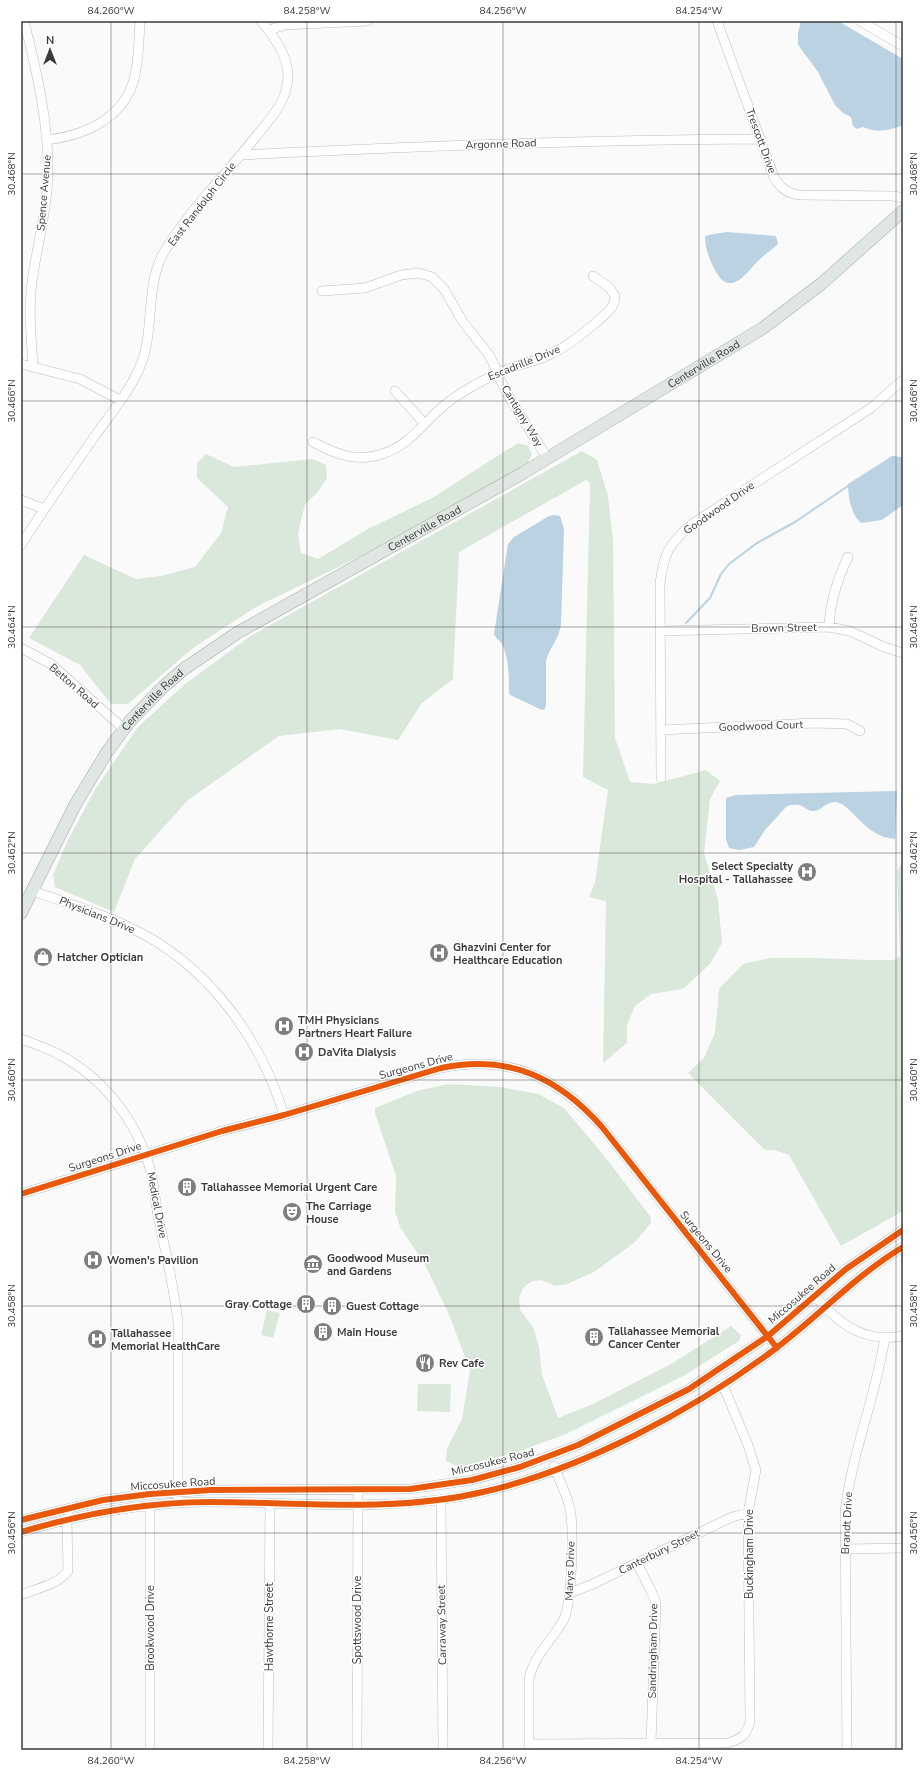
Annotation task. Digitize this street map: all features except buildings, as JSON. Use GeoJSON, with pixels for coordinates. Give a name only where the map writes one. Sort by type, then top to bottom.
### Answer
{"type":"FeatureCollection","features":[{"type":"Feature","properties":{"kind":"main road","name":"Centerville Road"},"geometry":{"type":"LineString","coordinates":[[21,914],[77,800],[103,758],[124,729],[163,687],[184,669],[216,646],[432,526],[548,459],[763,328],[821,284],[903,211]]}},
{"type":"Feature","properties":{"kind":"street","name":"Spence Avenue"},"geometry":{"type":"LineString","coordinates":[[24,21],[41,94],[47,140],[48,177],[45,209],[33,275],[30,308],[33,366]]}},
{"type":"Feature","properties":{"kind":"street"},"geometry":{"type":"LineString","coordinates":[[47,140],[68,138],[84,132],[109,118],[117,111],[130,90],[136,70],[140,21]]}},
{"type":"Feature","properties":{"kind":"street"},"geometry":{"type":"LineString","coordinates":[[261,21],[269,30],[285,25],[368,21]]}},
{"type":"Feature","properties":{"kind":"street","name":"Trescott Drive"},"geometry":{"type":"LineString","coordinates":[[717,21],[779,186],[792,194],[894,196],[903,198]]}},
{"type":"Feature","properties":{"kind":"street"},"geometry":{"type":"LineString","coordinates":[[860,21],[903,46]]}},
{"type":"Feature","properties":{"kind":"street","name":"East Randolph Circle"},"geometry":{"type":"LineString","coordinates":[[21,545],[44,509],[133,381],[144,356],[148,342],[156,274],[164,253],[279,106],[285,93],[288,78],[282,50],[269,30]]}},
{"type":"Feature","properties":{"kind":"street","name":"Argonne Road"},"geometry":{"type":"LineString","coordinates":[[241,154],[632,140],[761,139]]}},
{"type":"Feature","properties":{"kind":"street","name":"Cantigny Way"},"geometry":{"type":"LineString","coordinates":[[322,291],[365,288],[401,275],[420,273],[432,276],[444,289],[463,322],[482,344],[513,404],[548,459]]}},
{"type":"Feature","properties":{"kind":"street","name":"Escadrille Drive"},"geometry":{"type":"LineString","coordinates":[[313,442],[333,453],[360,458],[374,456],[399,447],[439,410],[459,394],[497,373],[544,357],[567,345],[611,309],[614,305],[614,296],[609,286],[593,276]]}},
{"type":"Feature","properties":{"kind":"street"},"geometry":{"type":"LineString","coordinates":[[21,364],[80,379],[120,400]]}},
{"type":"Feature","properties":{"kind":"street","name":"Goodwood Drive"},"geometry":{"type":"LineString","coordinates":[[661,778],[660,582],[662,567],[669,547],[677,537],[705,515],[871,408],[903,380]]}},
{"type":"Feature","properties":{"kind":"street"},"geometry":{"type":"LineString","coordinates":[[395,391],[425,424]]}},
{"type":"Feature","properties":{"kind":"street"},"geometry":{"type":"LineString","coordinates":[[21,500],[44,509]]}},
{"type":"Feature","properties":{"kind":"street"},"geometry":{"type":"LineString","coordinates":[[829,627],[830,608],[836,586],[848,557]]}},
{"type":"Feature","properties":{"kind":"street","name":"Brown Street"},"geometry":{"type":"LineString","coordinates":[[660,631],[829,627],[850,631],[884,647],[903,653]]}},
{"type":"Feature","properties":{"kind":"street","name":"Betton Road"},"geometry":{"type":"LineString","coordinates":[[21,648],[51,664],[124,729]]}},
{"type":"Feature","properties":{"kind":"street","name":"Goodwood Court"},"geometry":{"type":"LineString","coordinates":[[661,730],[816,723],[847,724],[860,731]]}},
{"type":"Feature","properties":{"kind":"street","name":"Physicians Drive"},"geometry":{"type":"LineString","coordinates":[[32,891],[93,912],[130,927],[169,951],[187,965],[218,995],[244,1030],[270,1076],[284,1115]]}},
{"type":"Feature","properties":{"kind":"street","name":"Medical Drive"},"geometry":{"type":"LineString","coordinates":[[21,1039],[60,1054],[76,1064],[100,1084],[125,1114],[149,1166],[170,1269],[178,1323],[178,1503]]}},
{"type":"Feature","properties":{"kind":"street","name":"Surgeons Drive"},"geometry":{"type":"LineString","coordinates":[[21,1194],[222,1131],[284,1115],[454,1065],[490,1064],[511,1068],[536,1076],[567,1093],[583,1106],[620,1150],[777,1348]]}},
{"type":"Feature","properties":{"kind":"street","name":"Miccosukee Road"},"geometry":{"type":"LineString","coordinates":[[21,1520],[59,1510],[118,1498],[178,1492],[211,1490],[358,1491],[410,1489],[484,1477],[551,1457],[612,1429],[689,1389],[768,1336],[846,1269],[903,1230]]}},
{"type":"Feature","properties":{"kind":"street","name":"Miccosukee Road"},"geometry":{"type":"LineString","coordinates":[[21,1532],[67,1520],[150,1506],[178,1503],[210,1502],[358,1506],[411,1504],[484,1492],[556,1470],[656,1424],[724,1385],[777,1348],[871,1269],[903,1247]]}},
{"type":"Feature","properties":{"kind":"street"},"geometry":{"type":"LineString","coordinates":[[815,1296],[831,1315],[855,1330],[885,1337],[903,1336]]}},
{"type":"Feature","properties":{"kind":"street","name":"Brandt Drive"},"geometry":{"type":"LineString","coordinates":[[847,1750],[845,1549],[847,1494],[882,1359],[885,1337]]}},
{"type":"Feature","properties":{"kind":"street","name":"Buckingham Drive"},"geometry":{"type":"LineString","coordinates":[[650,1743],[728,1743],[743,1737],[748,1730],[750,1721],[748,1514],[756,1470],[748,1445],[724,1385]]}},
{"type":"Feature","properties":{"kind":"street","name":"Marys Drive"},"geometry":{"type":"LineString","coordinates":[[529,1747],[529,1679],[531,1670],[537,1655],[565,1617],[569,1606],[570,1593],[570,1508],[551,1457]]}},
{"type":"Feature","properties":{"kind":"street"},"geometry":{"type":"LineString","coordinates":[[411,1504],[427,1497],[439,1485]]}},
{"type":"Feature","properties":{"kind":"street"},"geometry":{"type":"LineString","coordinates":[[319,1491],[319,1505]]}},
{"type":"Feature","properties":{"kind":"street","name":"Spottswood Drive"},"geometry":{"type":"LineString","coordinates":[[357,1750],[358,1491]]}},
{"type":"Feature","properties":{"kind":"street"},"geometry":{"type":"LineString","coordinates":[[21,1595],[52,1582],[65,1575],[68,1571],[67,1520],[69,1515],[74,1511],[110,1504],[118,1498]]}},
{"type":"Feature","properties":{"kind":"street","name":"Carraway Street"},"geometry":{"type":"LineString","coordinates":[[441,1500],[443,1750]]}},
{"type":"Feature","properties":{"kind":"street","name":"Hawthorne Street"},"geometry":{"type":"LineString","coordinates":[[268,1750],[270,1504]]}},
{"type":"Feature","properties":{"kind":"street","name":"Brookwood Drive"},"geometry":{"type":"LineString","coordinates":[[150,1506],[150,1750]]}},
{"type":"Feature","properties":{"kind":"street","name":"Canterbury Street"},"geometry":{"type":"LineString","coordinates":[[570,1593],[581,1590],[732,1517],[748,1514]]}},
{"type":"Feature","properties":{"kind":"street"},"geometry":{"type":"LineString","coordinates":[[845,1549],[903,1548]]}},
{"type":"Feature","properties":{"kind":"street","name":"Sandringham Drive"},"geometry":{"type":"LineString","coordinates":[[637,1563],[656,1603],[650,1743]]}},
{"type":"Feature","properties":{"kind":"street"},"geometry":{"type":"LineString","coordinates":[[529,1747],[650,1743]]}},
{"type":"Feature","properties":{"kind":"shaded area"},"geometry":{"type":"Polygon","coordinates":[[[518,443],[528,446],[532,454],[527,465],[373,550],[256,607],[193,648],[128,704],[111,704],[80,665],[29,638],[84,555],[136,579],[161,576],[195,567],[221,533],[228,507],[197,478],[197,463],[206,454],[234,467],[313,459],[326,465],[327,478],[317,493],[305,504],[298,533],[301,553],[318,559],[368,529],[432,498],[518,443]]]}},
{"type":"Feature","properties":{"kind":"shaded area"},"geometry":{"type":"Polygon","coordinates":[[[582,451],[597,460],[608,496],[613,541],[615,738],[630,782],[654,784],[706,770],[720,781],[710,799],[704,853],[718,900],[722,943],[710,964],[683,989],[651,994],[635,1006],[627,1025],[627,1043],[603,1063],[606,901],[589,897],[595,883],[608,790],[583,777],[590,483],[586,480],[459,552],[453,679],[422,703],[398,740],[340,729],[279,736],[188,800],[135,859],[114,912],[55,887],[53,875],[67,842],[96,788],[138,727],[185,684],[249,637],[582,451]]]}},
{"type":"Feature","properties":{"kind":"shaded area"},"geometry":{"type":"Polygon","coordinates":[[[903,860],[903,1082],[900,1082],[903,1114],[903,1211],[841,1246],[789,1155],[774,1150],[765,1150],[688,1073],[704,1058],[715,1033],[719,989],[743,964],[770,958],[894,960],[900,956],[897,872],[903,860]]]}},
{"type":"Feature","properties":{"kind":"shaded area"},"geometry":{"type":"Polygon","coordinates":[[[448,1084],[500,1087],[538,1094],[564,1108],[602,1153],[650,1216],[651,1223],[634,1243],[594,1272],[567,1284],[556,1286],[541,1280],[532,1281],[523,1288],[519,1298],[520,1310],[533,1327],[539,1347],[542,1375],[558,1418],[595,1403],[671,1364],[731,1326],[741,1335],[739,1341],[685,1375],[566,1434],[514,1453],[459,1467],[446,1461],[447,1449],[462,1419],[470,1370],[448,1312],[424,1263],[400,1227],[395,1211],[396,1176],[375,1113],[375,1108],[417,1091],[448,1084]]]}},
{"type":"Feature","properties":{"kind":"shaded area"},"geometry":{"type":"Polygon","coordinates":[[[267,1310],[280,1313],[273,1338],[261,1335],[267,1310]]]}},
{"type":"Feature","properties":{"kind":"shaded area"},"geometry":{"type":"Polygon","coordinates":[[[418,1384],[451,1384],[450,1412],[417,1411],[418,1384]]]}},
{"type":"Feature","properties":{"kind":"water"},"geometry":{"type":"Polygon","coordinates":[[[801,21],[838,21],[903,59],[903,125],[893,129],[878,131],[863,127],[857,129],[853,126],[851,117],[843,113],[835,105],[818,72],[798,44],[798,33],[801,21]]]}},
{"type":"Feature","properties":{"kind":"water"},"geometry":{"type":"Polygon","coordinates":[[[727,232],[776,236],[778,244],[761,258],[738,281],[732,283],[726,282],[721,278],[713,266],[707,250],[705,237],[708,235],[727,232]]]}},
{"type":"Feature","properties":{"kind":"water"},"geometry":{"type":"Polygon","coordinates":[[[892,456],[903,457],[903,505],[882,520],[861,523],[852,510],[849,500],[848,484],[892,456]]]}},
{"type":"Feature","properties":{"kind":"water"},"geometry":{"type":"Polygon","coordinates":[[[549,516],[560,516],[564,529],[561,624],[560,630],[546,661],[546,705],[545,709],[542,710],[510,695],[505,651],[502,644],[494,634],[508,544],[514,537],[549,516]]]}},
{"type":"Feature","properties":{"kind":"water"},"geometry":{"type":"Polygon","coordinates":[[[897,791],[895,839],[884,837],[875,833],[842,804],[833,802],[816,811],[798,805],[787,806],[765,830],[754,847],[739,850],[729,848],[726,839],[726,798],[736,795],[897,791]]]}},
{"type":"Feature","properties":{"kind":"waterway"},"geometry":{"type":"LineString","coordinates":[[686,623],[710,598],[721,574],[729,564],[757,543],[795,522],[848,486]]}},
{"type":"Feature","properties":{"kind":"cycle path"},"geometry":{"type":"LineString","coordinates":[[21,1194],[222,1131],[284,1115],[441,1068],[465,1064],[488,1064],[510,1067],[549,1083],[568,1095],[602,1127],[777,1348]]}},
{"type":"Feature","properties":{"kind":"cycle path"},"geometry":{"type":"LineString","coordinates":[[21,1520],[103,1500],[150,1494],[211,1490],[410,1489],[472,1480],[520,1467],[578,1445],[689,1389],[768,1336],[846,1269],[903,1230]]}},
{"type":"Feature","properties":{"kind":"cycle path"},"geometry":{"type":"LineString","coordinates":[[21,1532],[67,1520],[115,1510],[162,1504],[210,1502],[347,1505],[415,1502],[483,1492],[521,1482],[559,1469],[598,1453],[636,1435],[709,1394],[775,1349],[869,1270],[903,1247]]}},
{"type":"Feature","properties":{"kind":"place","name":"Select Specialty Hospital - Tallahassee"},"geometry":{"type":"Point","coordinates":[807,872]}},
{"type":"Feature","properties":{"kind":"place","name":"Ghazvini Center for Healthcare Education"},"geometry":{"type":"Point","coordinates":[439,953]}},
{"type":"Feature","properties":{"kind":"place","name":"Hatcher Optician"},"geometry":{"type":"Point","coordinates":[43,957]}},
{"type":"Feature","properties":{"kind":"place","name":"TMH Physicians Partners Heart Failure"},"geometry":{"type":"Point","coordinates":[284,1026]}},
{"type":"Feature","properties":{"kind":"place","name":"DaVita Dialysis"},"geometry":{"type":"Point","coordinates":[304,1052]}},
{"type":"Feature","properties":{"kind":"place","name":"Tallahassee Memorial Urgent Care"},"geometry":{"type":"Point","coordinates":[187,1187]}},
{"type":"Feature","properties":{"kind":"place","name":"The Carriage House"},"geometry":{"type":"Point","coordinates":[292,1212]}},
{"type":"Feature","properties":{"kind":"place","name":"Women's Pavilion"},"geometry":{"type":"Point","coordinates":[93,1260]}},
{"type":"Feature","properties":{"kind":"place","name":"Goodwood Museum and Gardens"},"geometry":{"type":"Point","coordinates":[313,1264]}},
{"type":"Feature","properties":{"kind":"place","name":"Gray Cottage"},"geometry":{"type":"Point","coordinates":[306,1304]}},
{"type":"Feature","properties":{"kind":"place","name":"Guest Cottage"},"geometry":{"type":"Point","coordinates":[332,1306]}},
{"type":"Feature","properties":{"kind":"place","name":"Main House"},"geometry":{"type":"Point","coordinates":[323,1332]}},
{"type":"Feature","properties":{"kind":"place","name":"Tallahassee Memorial Cancer Center"},"geometry":{"type":"Point","coordinates":[594,1337]}},
{"type":"Feature","properties":{"kind":"place","name":"Tallahassee Memorial HealthCare"},"geometry":{"type":"Point","coordinates":[97,1339]}},
{"type":"Feature","properties":{"kind":"place","name":"Rev Cafe"},"geometry":{"type":"Point","coordinates":[425,1363]}}]}
